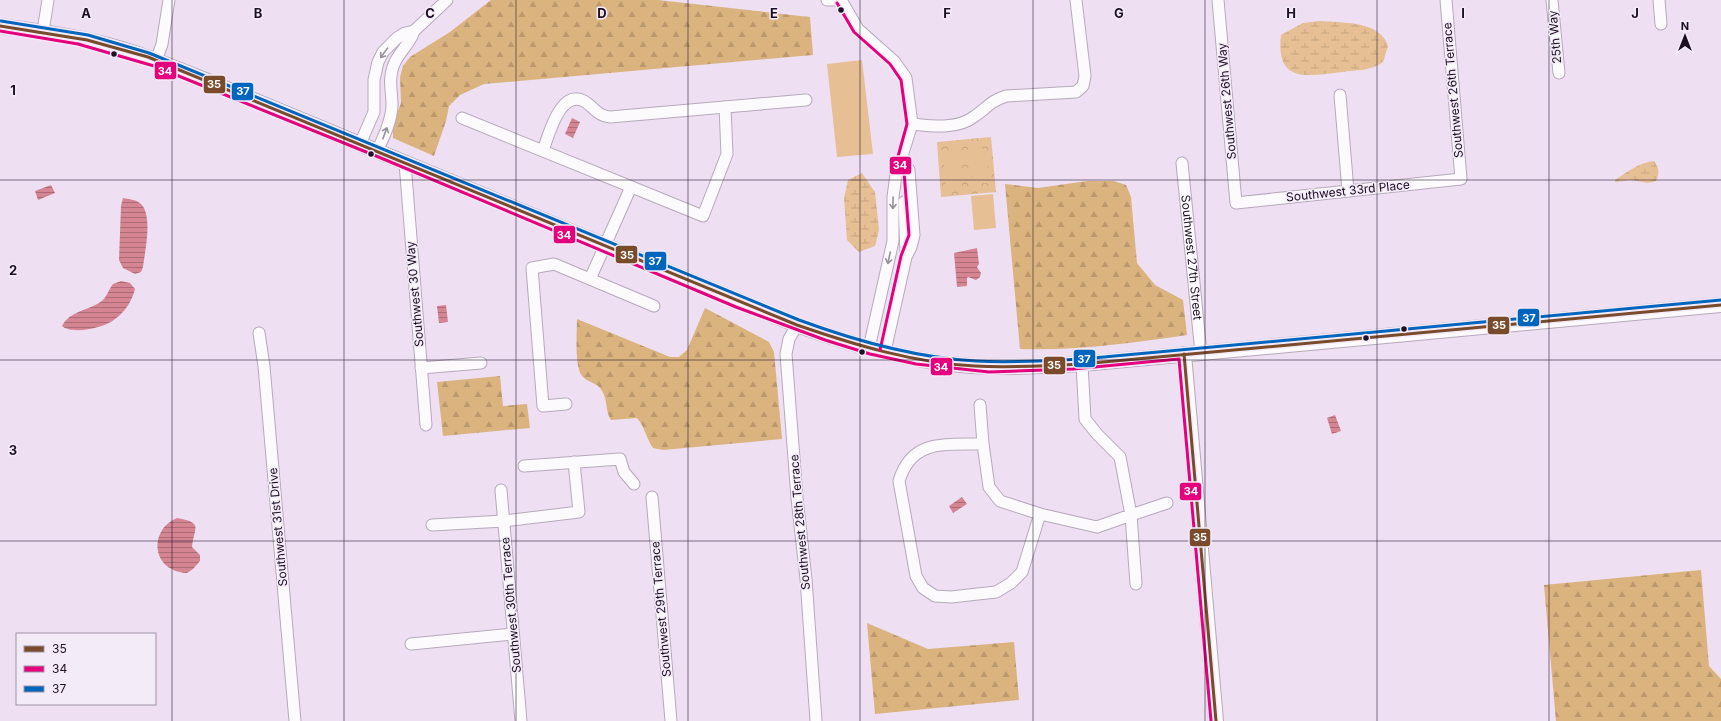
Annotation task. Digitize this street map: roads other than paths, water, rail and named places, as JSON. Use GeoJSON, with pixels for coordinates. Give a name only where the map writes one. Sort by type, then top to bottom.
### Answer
{"type":"FeatureCollection","features":[{"type":"Feature","properties":{"kind":"street"},"geometry":{"type":"LineString","coordinates":[[43,31],[48,0]]}},
{"type":"Feature","properties":{"kind":"street"},"geometry":{"type":"LineString","coordinates":[[156,61],[162,44],[169,0]]}},
{"type":"Feature","properties":{"kind":"street"},"geometry":{"type":"LineString","coordinates":[[377,151],[391,114],[390,75],[392,68],[396,60],[411,41],[414,31],[447,0]]}},
{"type":"Feature","properties":{"kind":"street"},"geometry":{"type":"LineString","coordinates":[[827,0],[839,0],[858,29],[894,61],[906,78],[912,124],[902,160],[896,175],[893,197],[893,241],[869,348]]}},
{"type":"Feature","properties":{"kind":"street"},"geometry":{"type":"LineString","coordinates":[[912,124],[931,126],[959,125],[975,117],[991,102],[1006,96],[1076,92],[1083,86],[1085,76],[1076,0]]}},
{"type":"Feature","properties":{"kind":"street","name":"Southwest 26th Way"},"geometry":{"type":"LineString","coordinates":[[1218,0],[1236,203]]}},
{"type":"Feature","properties":{"kind":"street","name":"Southwest 26th Terrace"},"geometry":{"type":"LineString","coordinates":[[1446,0],[1461,179]]}},
{"type":"Feature","properties":{"kind":"street","name":"25th Way"},"geometry":{"type":"LineString","coordinates":[[1552,0],[1558,74]]}},
{"type":"Feature","properties":{"kind":"street"},"geometry":{"type":"LineString","coordinates":[[1659,0],[1661,24]]}},
{"type":"Feature","properties":{"kind":"street"},"geometry":{"type":"LineString","coordinates":[[0,26],[43,31],[108,46],[156,61],[797,325],[869,348],[959,365],[1004,367],[1082,364],[1721,305]]}},
{"type":"Feature","properties":{"kind":"street"},"geometry":{"type":"LineString","coordinates":[[360,144],[369,126],[374,108],[374,80],[378,62],[392,43],[405,33],[414,31]]}},
{"type":"Feature","properties":{"kind":"street"},"geometry":{"type":"LineString","coordinates":[[1340,95],[1348,191]]}},
{"type":"Feature","properties":{"kind":"street"},"geometry":{"type":"LineString","coordinates":[[543,150],[560,108],[570,101],[583,101],[598,113],[610,116],[806,100]]}},
{"type":"Feature","properties":{"kind":"street"},"geometry":{"type":"LineString","coordinates":[[462,118],[703,216],[727,154],[726,107]]}},
{"type":"Feature","properties":{"kind":"street"},"geometry":{"type":"LineString","coordinates":[[374,108],[391,114]]}},
{"type":"Feature","properties":{"kind":"street"},"geometry":{"type":"LineString","coordinates":[[885,351],[906,256],[902,160]]}},
{"type":"Feature","properties":{"kind":"street"},"geometry":{"type":"LineString","coordinates":[[902,160],[909,170],[914,235],[911,247],[906,256]]}},
{"type":"Feature","properties":{"kind":"street","name":"Southwest 30 Way"},"geometry":{"type":"LineString","coordinates":[[405,163],[426,425]]}},
{"type":"Feature","properties":{"kind":"street","name":"Southwest 27th Street"},"geometry":{"type":"LineString","coordinates":[[1182,163],[1201,353]]}},
{"type":"Feature","properties":{"kind":"street","name":"Southwest 33rd Place"},"geometry":{"type":"LineString","coordinates":[[1236,203],[1461,179]]}},
{"type":"Feature","properties":{"kind":"street"},"geometry":{"type":"LineString","coordinates":[[590,279],[632,187]]}},
{"type":"Feature","properties":{"kind":"street"},"geometry":{"type":"LineString","coordinates":[[893,219],[904,219]]}},
{"type":"Feature","properties":{"kind":"street"},"geometry":{"type":"LineString","coordinates":[[566,404],[543,406],[532,268],[554,264],[654,306]]}},
{"type":"Feature","properties":{"kind":"street","name":"Southwest 28th Terrace"},"geometry":{"type":"LineString","coordinates":[[797,325],[789,340],[786,354],[797,498],[806,579],[816,721]]}},
{"type":"Feature","properties":{"kind":"street","name":"Southwest 31st Drive"},"geometry":{"type":"LineString","coordinates":[[259,333],[265,373],[295,721]]}},
{"type":"Feature","properties":{"kind":"street"},"geometry":{"type":"LineString","coordinates":[[1184,354],[1216,721]]}},
{"type":"Feature","properties":{"kind":"street"},"geometry":{"type":"LineString","coordinates":[[421,368],[480,363]]}},
{"type":"Feature","properties":{"kind":"street"},"geometry":{"type":"LineString","coordinates":[[1082,364],[1085,419],[1097,434],[1120,457],[1131,515],[1136,584]]}},
{"type":"Feature","properties":{"kind":"street"},"geometry":{"type":"LineString","coordinates":[[980,405],[983,444],[989,487],[1000,501],[1040,514],[1097,527],[1168,503]]}},
{"type":"Feature","properties":{"kind":"street"},"geometry":{"type":"LineString","coordinates":[[983,444],[936,445],[912,455],[903,467],[899,481],[916,576],[923,588],[935,596],[952,597],[996,592],[1011,583],[1022,572],[1040,514]]}},
{"type":"Feature","properties":{"kind":"street"},"geometry":{"type":"LineString","coordinates":[[524,466],[620,459],[624,472],[634,484]]}},
{"type":"Feature","properties":{"kind":"street"},"geometry":{"type":"LineString","coordinates":[[432,525],[504,520],[579,512],[574,462]]}},
{"type":"Feature","properties":{"kind":"street","name":"Southwest 30th Terrace"},"geometry":{"type":"LineString","coordinates":[[501,490],[521,721]]}},
{"type":"Feature","properties":{"kind":"street","name":"Southwest 29th Terrace"},"geometry":{"type":"LineString","coordinates":[[652,497],[671,721]]}},
{"type":"Feature","properties":{"kind":"street"},"geometry":{"type":"LineString","coordinates":[[411,644],[513,634]]}}]}
